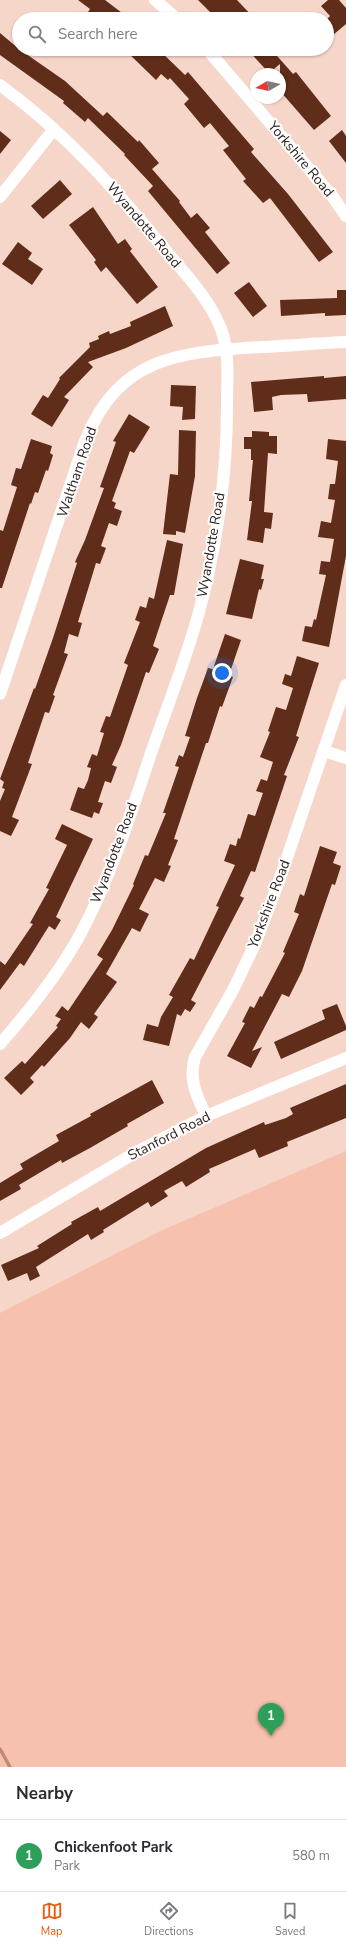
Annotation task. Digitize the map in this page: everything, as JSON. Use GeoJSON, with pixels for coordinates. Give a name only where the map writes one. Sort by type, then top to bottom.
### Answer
{"type":"FeatureCollection","features":[{"type":"Feature","properties":{"kind":"street"},"geometry":{"type":"LineString","coordinates":[[155,0],[169,12]]}},
{"type":"Feature","properties":{"kind":"street","name":"Yorkshire Road"},"geometry":{"type":"LineString","coordinates":[[212,56],[333,197],[346,216]]}},
{"type":"Feature","properties":{"kind":"street","name":"Wyandotte Road"},"geometry":{"type":"LineString","coordinates":[[0,85],[54,129],[100,173],[186,274],[215,315],[222,331],[226,349],[228,371],[224,472],[217,528],[206,582],[189,643],[120,846],[102,890],[81,932],[65,958],[28,1011],[0,1044]]}},
{"type":"Feature","properties":{"kind":"street"},"geometry":{"type":"LineString","coordinates":[[0,197],[54,129]]}},
{"type":"Feature","properties":{"kind":"street","name":"Waltham Road"},"geometry":{"type":"LineString","coordinates":[[0,694],[86,441],[99,412],[112,395],[124,383],[156,364],[176,357],[226,349],[346,342]]}},
{"type":"Feature","properties":{"kind":"street","name":"Yorkshire Road"},"geometry":{"type":"LineString","coordinates":[[206,1116],[194,1089],[192,1079],[192,1067],[195,1057],[233,990],[255,944],[324,751],[346,684]]}},
{"type":"Feature","properties":{"kind":"street"},"geometry":{"type":"LineString","coordinates":[[324,751],[346,758]]}},
{"type":"Feature","properties":{"kind":"street","name":"Stanford Road"},"geometry":{"type":"LineString","coordinates":[[0,1232],[138,1151],[206,1116],[346,1058]]}},
{"type":"Feature","properties":{"kind":"shaded area"},"geometry":{"type":"Polygon","coordinates":[[[346,1151],[346,1767],[0,1767],[0,1313],[160,1231],[346,1151]]]}},
{"type":"Feature","properties":{"kind":"building"},"geometry":{"type":"Polygon","coordinates":[[[78,0],[105,0],[121,12],[88,12],[90,9],[78,0]]]}},
{"type":"Feature","properties":{"kind":"building"},"geometry":{"type":"Polygon","coordinates":[[[198,0],[237,0],[248,12],[210,12],[198,0]]]}},
{"type":"Feature","properties":{"kind":"building"},"geometry":{"type":"Polygon","coordinates":[[[328,0],[339,0],[346,8],[346,24],[334,34],[334,12],[326,12],[321,6],[328,0]]]}},
{"type":"Feature","properties":{"kind":"building"},"geometry":{"type":"Polygon","coordinates":[[[0,33],[12,43],[12,56],[29,56],[65,81],[103,116],[107,112],[138,142],[139,140],[159,163],[152,169],[180,201],[179,202],[191,218],[197,213],[210,228],[205,232],[230,263],[217,274],[148,191],[153,186],[124,155],[125,154],[88,118],[85,122],[63,103],[64,101],[0,55],[0,33]]]}},
{"type":"Feature","properties":{"kind":"building"},"geometry":{"type":"Polygon","coordinates":[[[131,56],[165,56],[185,75],[188,72],[254,149],[251,152],[288,194],[333,252],[319,262],[270,198],[263,203],[243,181],[246,179],[223,150],[229,146],[210,123],[204,128],[184,104],[189,99],[170,78],[168,80],[161,74],[156,80],[131,56]]]}},
{"type":"Feature","properties":{"kind":"building"},"geometry":{"type":"Polygon","coordinates":[[[253,56],[277,56],[293,74],[296,72],[331,116],[314,130],[286,98],[286,68],[280,68],[280,64],[275,68],[264,68],[253,56]]]}},
{"type":"Feature","properties":{"kind":"building"},"geometry":{"type":"Polygon","coordinates":[[[342,130],[346,136],[346,163],[329,141],[342,130]]]}},
{"type":"Feature","properties":{"kind":"building"},"geometry":{"type":"Polygon","coordinates":[[[0,131],[11,140],[0,154],[0,131]]]}},
{"type":"Feature","properties":{"kind":"building"},"geometry":{"type":"Polygon","coordinates":[[[60,180],[72,194],[43,219],[31,206],[60,180]]]}},
{"type":"Feature","properties":{"kind":"building"},"geometry":{"type":"Polygon","coordinates":[[[93,207],[118,244],[125,239],[132,249],[130,251],[158,287],[137,304],[106,267],[101,272],[94,262],[96,260],[69,225],[93,207]]]}},
{"type":"Feature","properties":{"kind":"building"},"geometry":{"type":"Polygon","coordinates":[[[18,242],[32,253],[28,259],[43,269],[32,285],[2,264],[18,242]]]}},
{"type":"Feature","properties":{"kind":"building"},"geometry":{"type":"Polygon","coordinates":[[[249,282],[267,306],[253,317],[234,293],[249,282]]]}},
{"type":"Feature","properties":{"kind":"building"},"geometry":{"type":"Polygon","coordinates":[[[337,290],[346,290],[346,315],[325,316],[325,313],[281,316],[280,300],[337,298],[337,290]]]}},
{"type":"Feature","properties":{"kind":"building"},"geometry":{"type":"Polygon","coordinates":[[[165,306],[173,326],[126,348],[88,362],[93,367],[64,397],[69,400],[52,427],[31,414],[43,395],[48,398],[60,379],[59,378],[90,347],[89,343],[99,339],[98,336],[109,331],[110,334],[131,326],[130,322],[165,306]]]}},
{"type":"Feature","properties":{"kind":"building"},"geometry":{"type":"Polygon","coordinates":[[[324,376],[324,378],[346,376],[346,399],[308,402],[307,394],[281,395],[272,397],[273,410],[254,412],[251,382],[324,376]]]}},
{"type":"Feature","properties":{"kind":"building"},"geometry":{"type":"Polygon","coordinates":[[[171,385],[196,386],[195,419],[182,420],[183,407],[170,406],[171,385]]]}},
{"type":"Feature","properties":{"kind":"building"},"geometry":{"type":"Polygon","coordinates":[[[129,414],[150,427],[134,453],[130,451],[112,501],[116,503],[114,508],[122,511],[117,526],[109,523],[101,546],[106,548],[100,564],[96,563],[78,622],[82,623],[78,637],[69,634],[64,653],[68,654],[53,695],[55,696],[49,713],[45,712],[28,763],[32,764],[12,817],[19,820],[11,836],[0,831],[0,801],[5,789],[2,788],[4,782],[0,779],[34,688],[35,689],[77,563],[75,562],[85,540],[104,488],[100,487],[116,442],[113,441],[129,414]]]}},
{"type":"Feature","properties":{"kind":"building"},"geometry":{"type":"Polygon","coordinates":[[[179,430],[196,431],[195,476],[185,533],[176,531],[176,535],[163,534],[170,474],[178,475],[179,430]]]}},
{"type":"Feature","properties":{"kind":"building"},"geometry":{"type":"Polygon","coordinates":[[[252,431],[269,432],[269,436],[277,436],[277,454],[268,453],[264,512],[273,513],[271,529],[265,528],[263,543],[247,540],[252,501],[249,501],[253,460],[251,460],[251,449],[244,449],[244,437],[252,437],[252,431]]]}},
{"type":"Feature","properties":{"kind":"building"},"geometry":{"type":"Polygon","coordinates":[[[31,439],[52,446],[50,453],[53,455],[48,471],[46,470],[38,493],[35,492],[31,504],[30,503],[2,588],[0,588],[0,530],[3,531],[17,487],[11,485],[16,468],[21,469],[31,439]]]}},
{"type":"Feature","properties":{"kind":"building"},"geometry":{"type":"Polygon","coordinates":[[[328,439],[346,441],[346,556],[329,647],[302,641],[305,626],[312,627],[314,619],[316,620],[326,575],[319,574],[321,561],[330,562],[334,539],[318,537],[321,521],[331,523],[335,500],[328,499],[330,484],[335,484],[338,461],[326,459],[328,439]]]}},
{"type":"Feature","properties":{"kind":"building"},"geometry":{"type":"Polygon","coordinates":[[[167,540],[183,544],[174,595],[170,595],[153,646],[159,649],[149,673],[146,672],[121,745],[112,765],[117,767],[111,783],[105,781],[98,802],[103,803],[99,814],[94,812],[92,818],[70,810],[78,787],[84,789],[88,780],[91,768],[87,767],[92,754],[97,756],[104,733],[100,732],[106,716],[110,717],[128,665],[124,663],[140,622],[135,620],[140,606],[146,608],[149,597],[154,599],[167,540]]]}},
{"type":"Feature","properties":{"kind":"building"},"geometry":{"type":"Polygon","coordinates":[[[240,559],[264,565],[261,579],[264,579],[261,590],[259,589],[252,619],[226,614],[240,559]]]}},
{"type":"Feature","properties":{"kind":"building"},"geometry":{"type":"Polygon","coordinates":[[[225,634],[241,640],[229,675],[233,677],[222,707],[220,706],[208,743],[206,743],[174,839],[178,840],[168,865],[171,866],[164,882],[155,878],[139,909],[149,914],[140,932],[132,928],[106,974],[117,982],[94,1014],[98,1017],[89,1029],[81,1022],[70,1038],[44,1067],[42,1065],[30,1078],[34,1082],[21,1095],[4,1078],[22,1061],[25,1064],[58,1027],[56,1026],[61,1019],[55,1016],[62,1006],[68,1011],[103,959],[97,955],[112,930],[134,885],[133,884],[145,855],[148,856],[166,813],[163,813],[179,767],[175,766],[179,755],[183,757],[190,737],[185,736],[197,698],[208,668],[213,669],[225,634]]]}},
{"type":"Feature","properties":{"kind":"building"},"geometry":{"type":"Polygon","coordinates":[[[297,656],[319,663],[296,736],[299,737],[284,775],[287,776],[255,872],[251,871],[240,896],[244,898],[191,1000],[196,1003],[190,1012],[185,1009],[181,1016],[177,1014],[169,1046],[143,1040],[147,1024],[158,1027],[161,1017],[173,997],[169,995],[190,958],[194,960],[219,907],[216,906],[235,865],[224,861],[230,844],[236,846],[238,838],[240,839],[248,814],[255,816],[263,793],[256,791],[261,779],[267,781],[273,762],[260,757],[270,732],[268,731],[276,707],[286,710],[293,688],[282,684],[285,674],[291,676],[297,656]]]}},
{"type":"Feature","properties":{"kind":"building"},"geometry":{"type":"Polygon","coordinates":[[[62,824],[93,839],[56,917],[61,920],[55,930],[49,926],[24,966],[20,963],[0,990],[0,961],[5,965],[33,924],[30,923],[49,889],[46,888],[67,845],[55,839],[62,824]]]}},
{"type":"Feature","properties":{"kind":"building"},"geometry":{"type":"Polygon","coordinates":[[[320,846],[337,852],[333,863],[341,866],[335,885],[332,884],[302,971],[289,997],[282,994],[252,1051],[262,1047],[251,1068],[227,1056],[245,1023],[242,1022],[250,1006],[254,1008],[260,996],[262,997],[285,953],[283,952],[299,914],[294,912],[300,894],[304,896],[320,846]]]}},
{"type":"Feature","properties":{"kind":"building"},"geometry":{"type":"Polygon","coordinates":[[[337,1004],[346,1026],[346,1030],[281,1059],[274,1042],[325,1019],[322,1010],[337,1004]]]}},
{"type":"Feature","properties":{"kind":"building"},"geometry":{"type":"Polygon","coordinates":[[[152,1080],[164,1103],[127,1124],[128,1126],[90,1148],[62,1163],[61,1160],[19,1185],[21,1189],[0,1201],[0,1183],[23,1169],[20,1164],[59,1141],[56,1135],[91,1116],[90,1114],[152,1080]]]}},
{"type":"Feature","properties":{"kind":"building"},"geometry":{"type":"Polygon","coordinates":[[[346,1084],[346,1118],[287,1142],[288,1146],[259,1158],[255,1149],[209,1169],[210,1172],[186,1187],[182,1181],[164,1191],[168,1196],[151,1207],[148,1202],[103,1230],[104,1232],[91,1240],[88,1234],[36,1267],[40,1276],[30,1281],[27,1273],[8,1281],[1,1265],[39,1248],[37,1246],[72,1224],[71,1222],[98,1207],[100,1211],[206,1148],[264,1122],[265,1125],[286,1118],[293,1114],[290,1108],[346,1084]]]}},
{"type":"Feature","properties":{"kind":"waterway"},"geometry":{"type":"LineString","coordinates":[[0,1749],[10,1767]]}},
{"type":"Feature","properties":{"kind":"place","name":"Chickenfoot Park"},"geometry":{"type":"Point","coordinates":[271,1736]}}]}
